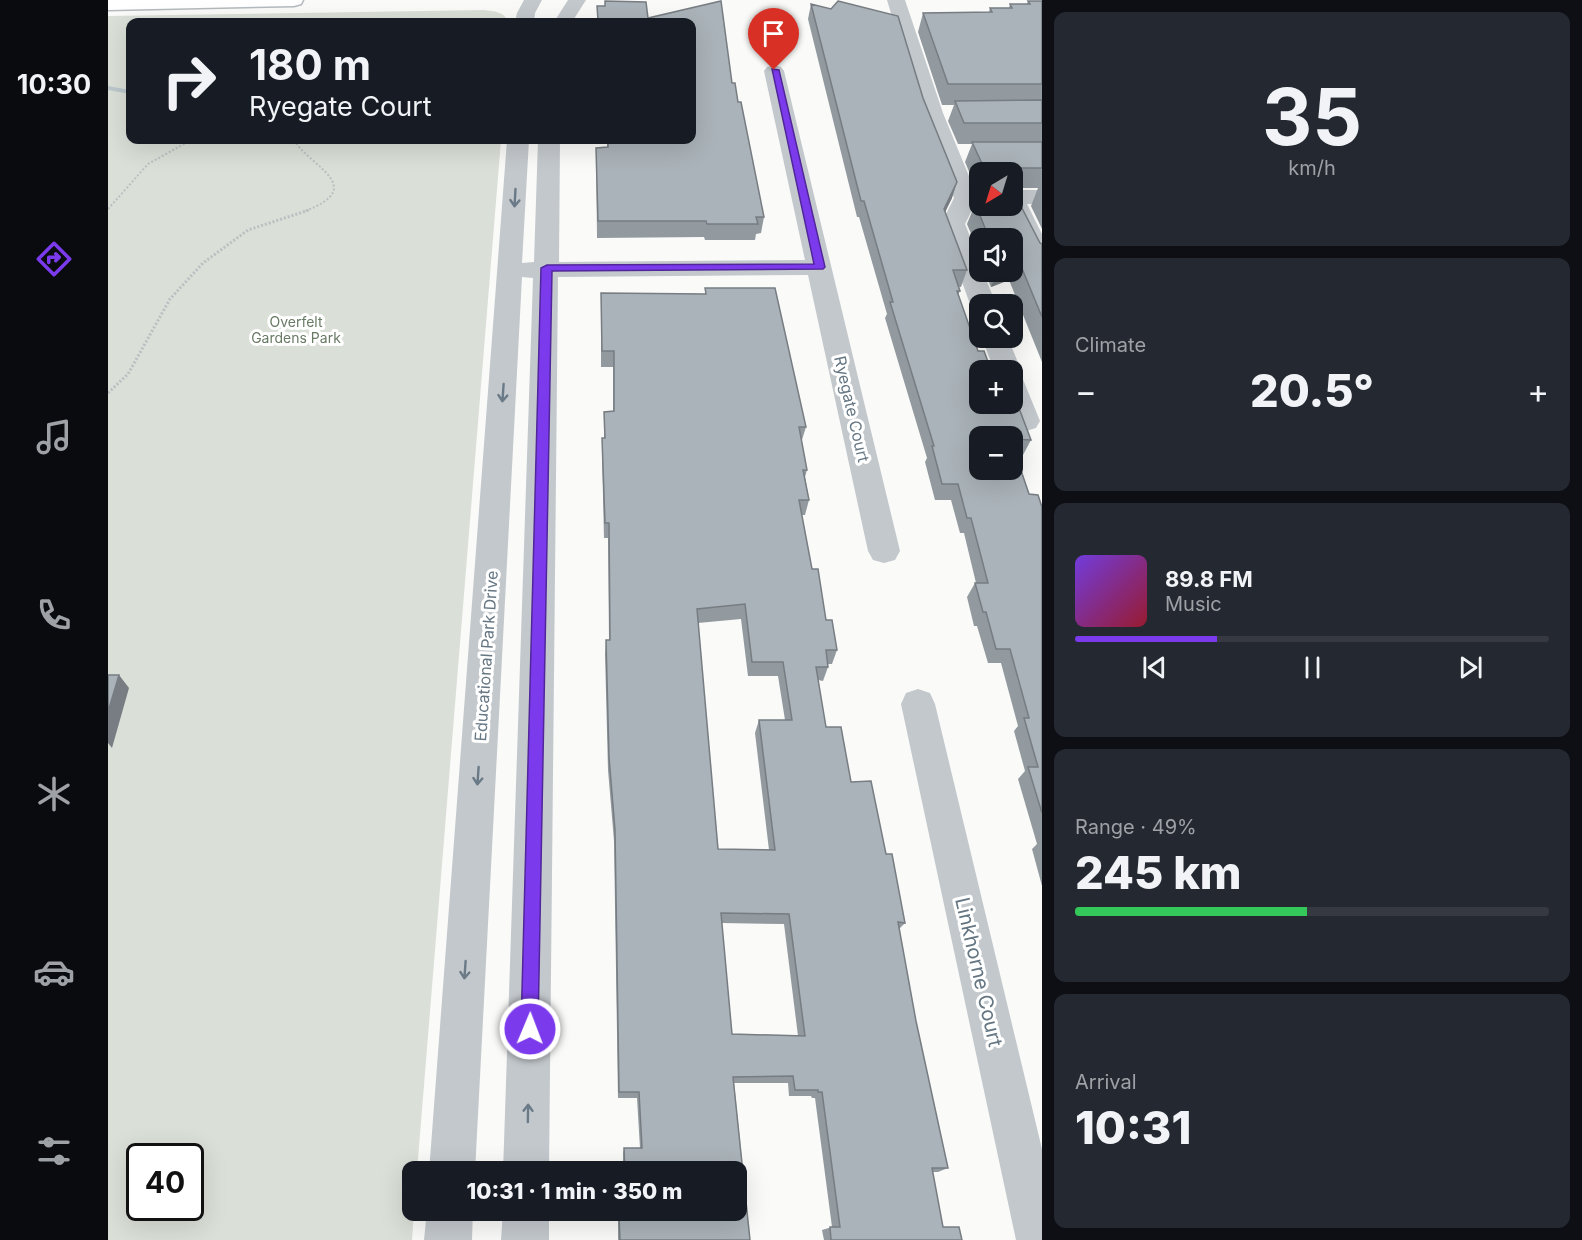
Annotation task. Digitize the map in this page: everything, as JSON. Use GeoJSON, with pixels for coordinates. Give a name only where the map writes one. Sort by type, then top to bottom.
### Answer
{"type":"FeatureCollection","features":[{"type":"Feature","properties":{"kind":"main road"},"geometry":{"type":"LineString","coordinates":[[108,4],[294,0]]}},
{"type":"Feature","properties":{"kind":"street"},"geometry":{"type":"LineString","coordinates":[[525,18],[533,0]]}},
{"type":"Feature","properties":{"kind":"street"},"geometry":{"type":"LineString","coordinates":[[566,18],[577,0]]}},
{"type":"Feature","properties":{"kind":"street"},"geometry":{"type":"LineString","coordinates":[[896,0],[943,112],[949,153],[969,190]]}},
{"type":"Feature","properties":{"kind":"street","name":"Ryegate Court"},"geometry":{"type":"LineString","coordinates":[[774,70],[884,552]]}},
{"type":"Feature","properties":{"kind":"street","name":"Educational Park Drive"},"geometry":{"type":"LineString","coordinates":[[453,1161],[518,144]]}},
{"type":"Feature","properties":{"kind":"street"},"geometry":{"type":"LineString","coordinates":[[526,1161],[549,144]]}},
{"type":"Feature","properties":{"kind":"street"},"geometry":{"type":"LineString","coordinates":[[949,153],[972,153]]}},
{"type":"Feature","properties":{"kind":"street"},"geometry":{"type":"LineString","coordinates":[[1042,197],[1012,197],[1042,258]]}},
{"type":"Feature","properties":{"kind":"street"},"geometry":{"type":"LineString","coordinates":[[969,203],[953,224],[979,294]]}},
{"type":"Feature","properties":{"kind":"street"},"geometry":{"type":"LineString","coordinates":[[510,271],[547,268],[820,267]]}},
{"type":"Feature","properties":{"kind":"street"},"geometry":{"type":"LineString","coordinates":[[1023,413],[1026,421]]}},
{"type":"Feature","properties":{"kind":"street","name":"Linkhorne Court"},"geometry":{"type":"LineString","coordinates":[[918,704],[1040,1240]]}},
{"type":"Feature","properties":{"kind":"street"},"geometry":{"type":"LineString","coordinates":[[448,1240],[449,1221]]}},
{"type":"Feature","properties":{"kind":"street"},"geometry":{"type":"LineString","coordinates":[[525,1240],[526,1221]]}},
{"type":"Feature","properties":{"kind":"path"},"geometry":{"type":"LineString","coordinates":[[108,208],[148,164],[184,144]]}},
{"type":"Feature","properties":{"kind":"path"},"geometry":{"type":"LineString","coordinates":[[108,393],[136,367],[165,308],[176,291],[200,266],[235,238],[254,228],[319,205],[333,193],[332,177],[301,152],[296,144]]}},
{"type":"Feature","properties":{"kind":"green space","name":"Overfelt Gardens Park"},"geometry":{"type":"Polygon","coordinates":[[[484,10],[502,14],[506,18],[126,18],[126,144],[501,144],[418,1161],[402,1161],[402,1221],[413,1221],[412,1240],[108,1240],[108,16],[484,10]]]}},
{"type":"Feature","properties":{"kind":"building"},"geometry":{"type":"Polygon","coordinates":[[[605,1],[646,2],[648,18],[598,18],[597,6],[605,6],[605,1]]]}},
{"type":"Feature","properties":{"kind":"building"},"geometry":{"type":"Polygon","coordinates":[[[721,1],[732,83],[735,83],[738,102],[741,102],[764,217],[756,217],[758,224],[707,224],[706,221],[598,221],[596,148],[608,147],[608,144],[696,144],[696,18],[648,18],[721,1]]]}},
{"type":"Feature","properties":{"kind":"building"},"geometry":{"type":"Polygon","coordinates":[[[838,1],[898,16],[923,98],[957,182],[944,209],[967,270],[953,270],[960,291],[957,291],[969,325],[969,348],[984,351],[987,360],[969,360],[969,414],[1021,414],[1031,440],[1023,440],[1023,426],[969,426],[969,480],[1023,480],[1023,476],[1029,494],[1038,495],[1042,507],[1042,813],[1028,767],[1038,767],[1024,718],[1029,718],[1010,649],[996,649],[986,612],[983,612],[975,583],[988,583],[971,518],[967,518],[958,484],[942,484],[932,446],[934,446],[890,302],[893,302],[864,201],[861,201],[811,4],[831,9],[838,1]]]}},
{"type":"Feature","properties":{"kind":"building"},"geometry":{"type":"Polygon","coordinates":[[[1028,1],[1042,1],[1042,84],[948,84],[923,13],[992,12],[990,8],[1012,8],[1010,4],[1030,4],[1028,1]]]}},
{"type":"Feature","properties":{"kind":"building"},"geometry":{"type":"Polygon","coordinates":[[[1042,100],[1042,123],[964,123],[955,101],[1042,100]]]}},
{"type":"Feature","properties":{"kind":"building"},"geometry":{"type":"Polygon","coordinates":[[[972,142],[1042,142],[1042,168],[1023,168],[1023,162],[981,162],[972,142]]]}},
{"type":"Feature","properties":{"kind":"building"},"geometry":{"type":"Polygon","coordinates":[[[1023,210],[1042,244],[1042,317],[1023,271],[1023,228],[985,228],[980,216],[1023,216],[1023,210]]]}},
{"type":"Feature","properties":{"kind":"building"},"geometry":{"type":"Polygon","coordinates":[[[705,288],[775,288],[806,427],[799,427],[807,470],[803,470],[809,500],[799,500],[812,569],[818,569],[826,620],[832,620],[837,650],[826,650],[828,667],[816,667],[826,727],[841,727],[851,782],[871,781],[886,854],[892,854],[905,923],[898,922],[916,1021],[948,1168],[932,1168],[943,1227],[959,1227],[962,1240],[831,1240],[830,1227],[840,1227],[822,1092],[795,1090],[793,1076],[733,1077],[742,1161],[625,1161],[624,1148],[642,1148],[639,1092],[619,1092],[615,830],[609,757],[606,640],[610,640],[609,523],[605,523],[602,438],[605,438],[604,412],[614,411],[614,351],[602,351],[601,293],[706,294],[705,288]],[[745,604],[697,609],[718,849],[775,850],[759,720],[792,720],[783,662],[752,662],[745,604]],[[721,913],[732,1034],[805,1036],[789,914],[721,913]]]}},
{"type":"Feature","properties":{"kind":"building"},"geometry":{"type":"Polygon","coordinates":[[[108,675],[119,675],[108,712],[108,675]]]}},
{"type":"Feature","properties":{"kind":"building"},"geometry":{"type":"Polygon","coordinates":[[[747,1211],[750,1240],[620,1240],[619,1221],[747,1221],[747,1211]]]}},
{"type":"Feature","properties":{"kind":"waterway"},"geometry":{"type":"LineString","coordinates":[[108,88],[126,91]]}},
{"type":"Feature","properties":{"kind":"route"},"geometry":{"type":"LineString","coordinates":[[530,1029],[547,268],[820,267],[774,70]]}}]}
